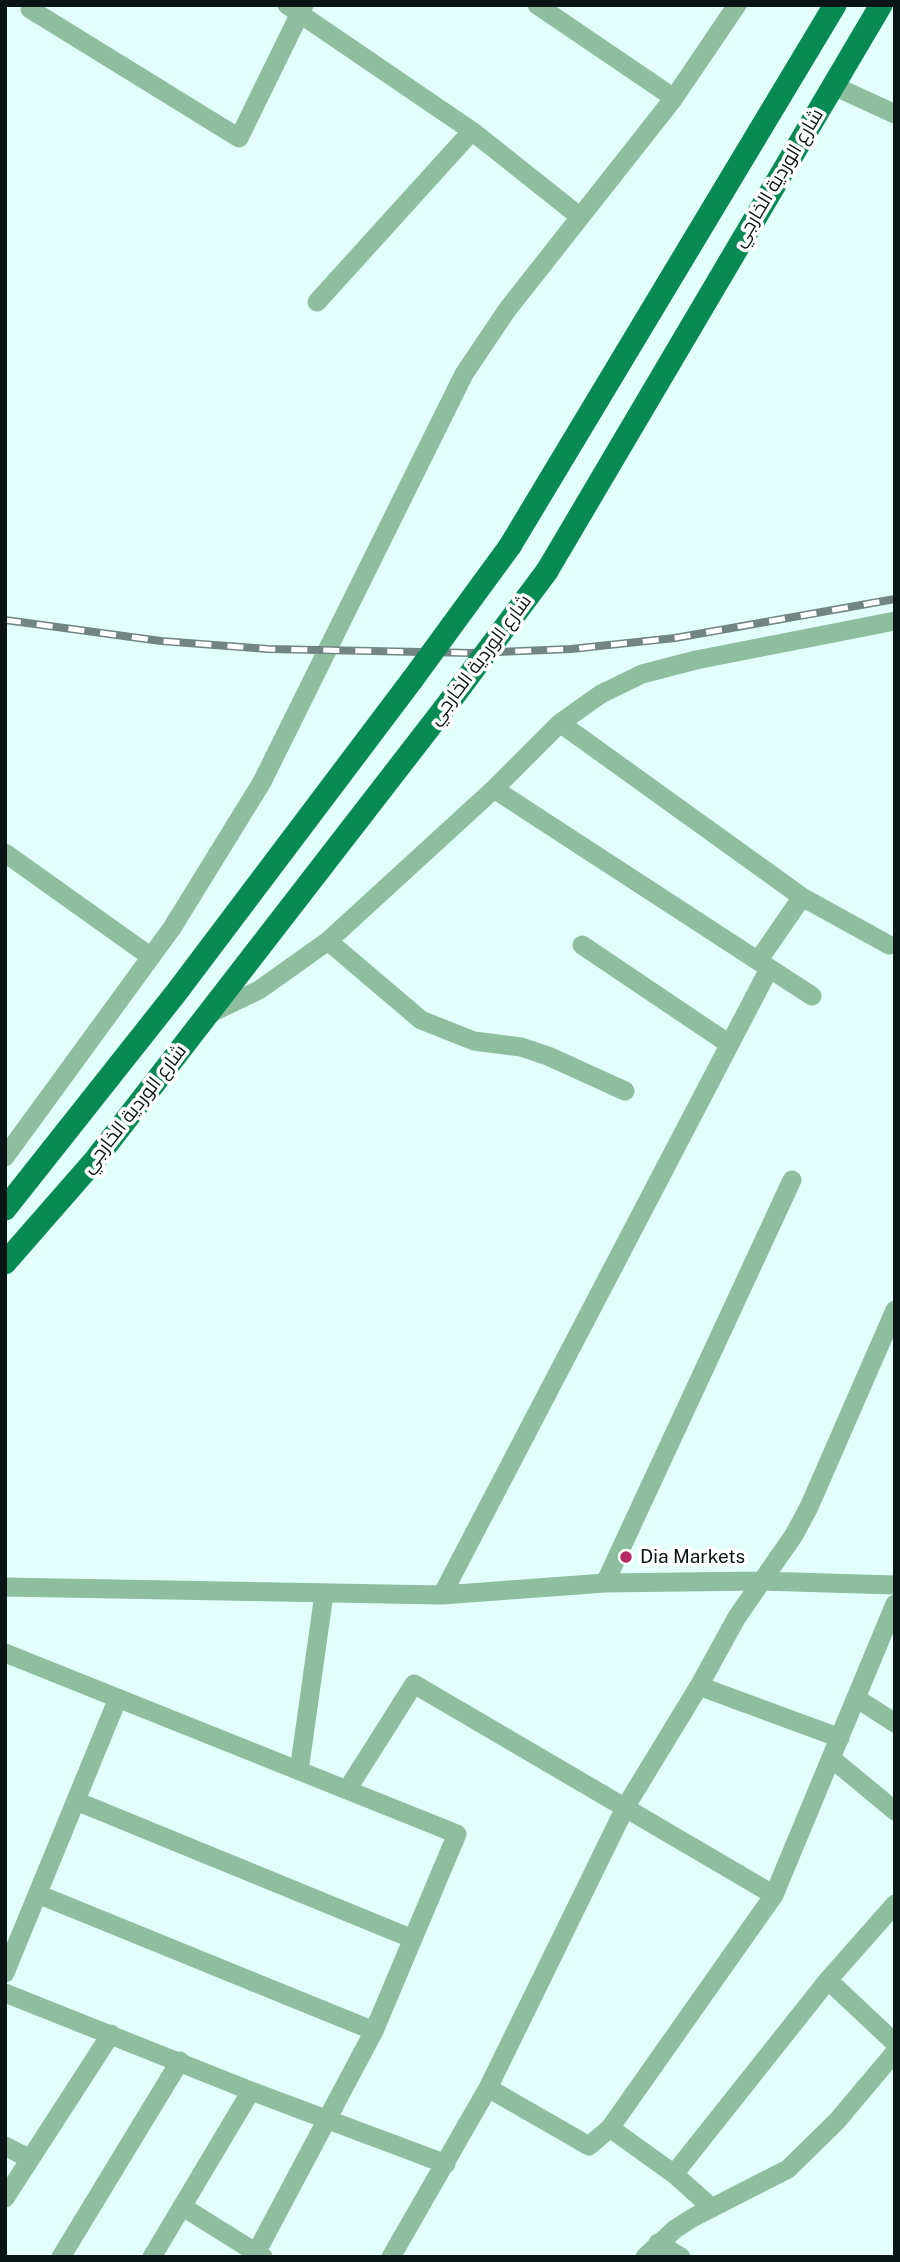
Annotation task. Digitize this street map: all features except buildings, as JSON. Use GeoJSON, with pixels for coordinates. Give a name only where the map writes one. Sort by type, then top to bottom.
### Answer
{"type":"FeatureCollection","features":[{"type":"Feature","properties":{"kind":"main road","name":"شارع الوردية الخارجي"},"geometry":{"type":"LineString","coordinates":[[5,1209],[176,993],[510,546],[835,5]]}},
{"type":"Feature","properties":{"kind":"main road","name":"شارع الوردية الخارجي"},"geometry":{"type":"LineString","coordinates":[[5,1263],[15,1246],[96,1160],[450,701],[547,570],[881,5]]}},
{"type":"Feature","properties":{"kind":"street"},"geometry":{"type":"LineString","coordinates":[[537,5],[674,98]]}},
{"type":"Feature","properties":{"kind":"street"},"geometry":{"type":"LineString","coordinates":[[5,1157],[151,957],[262,782],[464,374],[507,310],[674,98],[737,5]]}},
{"type":"Feature","properties":{"kind":"street"},"geometry":{"type":"LineString","coordinates":[[30,9],[239,138],[297,8],[472,131],[579,216]]}},
{"type":"Feature","properties":{"kind":"street"},"geometry":{"type":"LineString","coordinates":[[834,86],[895,114]]}},
{"type":"Feature","properties":{"kind":"street"},"geometry":{"type":"LineString","coordinates":[[317,303],[472,131]]}},
{"type":"Feature","properties":{"kind":"street"},"geometry":{"type":"LineString","coordinates":[[206,1016],[260,990],[328,941],[494,789],[561,723],[601,694],[642,674],[696,660],[895,621]]}},
{"type":"Feature","properties":{"kind":"street"},"geometry":{"type":"LineString","coordinates":[[561,723],[802,897],[889,945]]}},
{"type":"Feature","properties":{"kind":"street"},"geometry":{"type":"LineString","coordinates":[[494,789],[812,996]]}},
{"type":"Feature","properties":{"kind":"street"},"geometry":{"type":"LineString","coordinates":[[5,853],[151,957]]}},
{"type":"Feature","properties":{"kind":"street"},"geometry":{"type":"LineString","coordinates":[[442,1595],[729,1045],[763,965],[802,897]]}},
{"type":"Feature","properties":{"kind":"street"},"geometry":{"type":"LineString","coordinates":[[328,941],[421,1020],[474,1041],[521,1047],[548,1056],[625,1091]]}},
{"type":"Feature","properties":{"kind":"street"},"geometry":{"type":"LineString","coordinates":[[582,944],[729,1045]]}},
{"type":"Feature","properties":{"kind":"street"},"geometry":{"type":"LineString","coordinates":[[605,1583],[792,1180]]}},
{"type":"Feature","properties":{"kind":"street"},"geometry":{"type":"LineString","coordinates":[[391,2257],[488,2088],[626,1807],[760,1581],[794,1535],[809,1507],[895,1310]]}},
{"type":"Feature","properties":{"kind":"street"},"geometry":{"type":"LineString","coordinates":[[5,1587],[442,1595],[605,1583],[760,1581],[895,1585]]}},
{"type":"Feature","properties":{"kind":"street"},"geometry":{"type":"LineString","coordinates":[[299,1771],[324,1594]]}},
{"type":"Feature","properties":{"kind":"street"},"geometry":{"type":"LineString","coordinates":[[488,2088],[589,2146],[610,2128],[774,1895],[895,1604]]}},
{"type":"Feature","properties":{"kind":"street"},"geometry":{"type":"LineString","coordinates":[[5,1653],[457,1834],[374,2031],[259,2255],[183,2207]]}},
{"type":"Feature","properties":{"kind":"street"},"geometry":{"type":"LineString","coordinates":[[347,1790],[414,1684],[774,1895]]}},
{"type":"Feature","properties":{"kind":"street"},"geometry":{"type":"LineString","coordinates":[[699,1686],[839,1738]]}},
{"type":"Feature","properties":{"kind":"street"},"geometry":{"type":"LineString","coordinates":[[5,1973],[40,1895],[118,1698]]}},
{"type":"Feature","properties":{"kind":"street"},"geometry":{"type":"LineString","coordinates":[[856,1698],[895,1723]]}},
{"type":"Feature","properties":{"kind":"street"},"geometry":{"type":"LineString","coordinates":[[831,1758],[895,1811]]}},
{"type":"Feature","properties":{"kind":"street"},"geometry":{"type":"LineString","coordinates":[[76,1801],[413,1938]]}},
{"type":"Feature","properties":{"kind":"street"},"geometry":{"type":"LineString","coordinates":[[40,1895],[374,2031]]}},
{"type":"Feature","properties":{"kind":"street"},"geometry":{"type":"LineString","coordinates":[[674,2174],[828,1980],[895,1904]]}},
{"type":"Feature","properties":{"kind":"street"},"geometry":{"type":"LineString","coordinates":[[828,1980],[895,2043]]}},
{"type":"Feature","properties":{"kind":"street"},"geometry":{"type":"LineString","coordinates":[[5,1993],[251,2091],[446,2164]]}},
{"type":"Feature","properties":{"kind":"street"},"geometry":{"type":"LineString","coordinates":[[5,2198],[111,2034]]}},
{"type":"Feature","properties":{"kind":"street"},"geometry":{"type":"LineString","coordinates":[[652,2250],[676,2229],[796,2163],[837,2122],[895,2052]]}},
{"type":"Feature","properties":{"kind":"street"},"geometry":{"type":"LineString","coordinates":[[61,2257],[180,2061]]}},
{"type":"Feature","properties":{"kind":"street"},"geometry":{"type":"LineString","coordinates":[[152,2257],[251,2091]]}},
{"type":"Feature","properties":{"kind":"street"},"geometry":{"type":"LineString","coordinates":[[610,2128],[674,2174],[712,2208]]}},
{"type":"Feature","properties":{"kind":"street"},"geometry":{"type":"LineString","coordinates":[[5,2146],[30,2159]]}},
{"type":"Feature","properties":{"kind":"street"},"geometry":{"type":"LineString","coordinates":[[652,2250],[681,2257]]}},
{"type":"Feature","properties":{"kind":"railway"},"geometry":{"type":"LineString","coordinates":[[5,620],[161,641],[268,649],[473,653],[571,649],[675,638],[895,599]]}},
{"type":"Feature","properties":{"kind":"place","name":"Dia Markets"},"geometry":{"type":"Point","coordinates":[626,1557]}}]}
